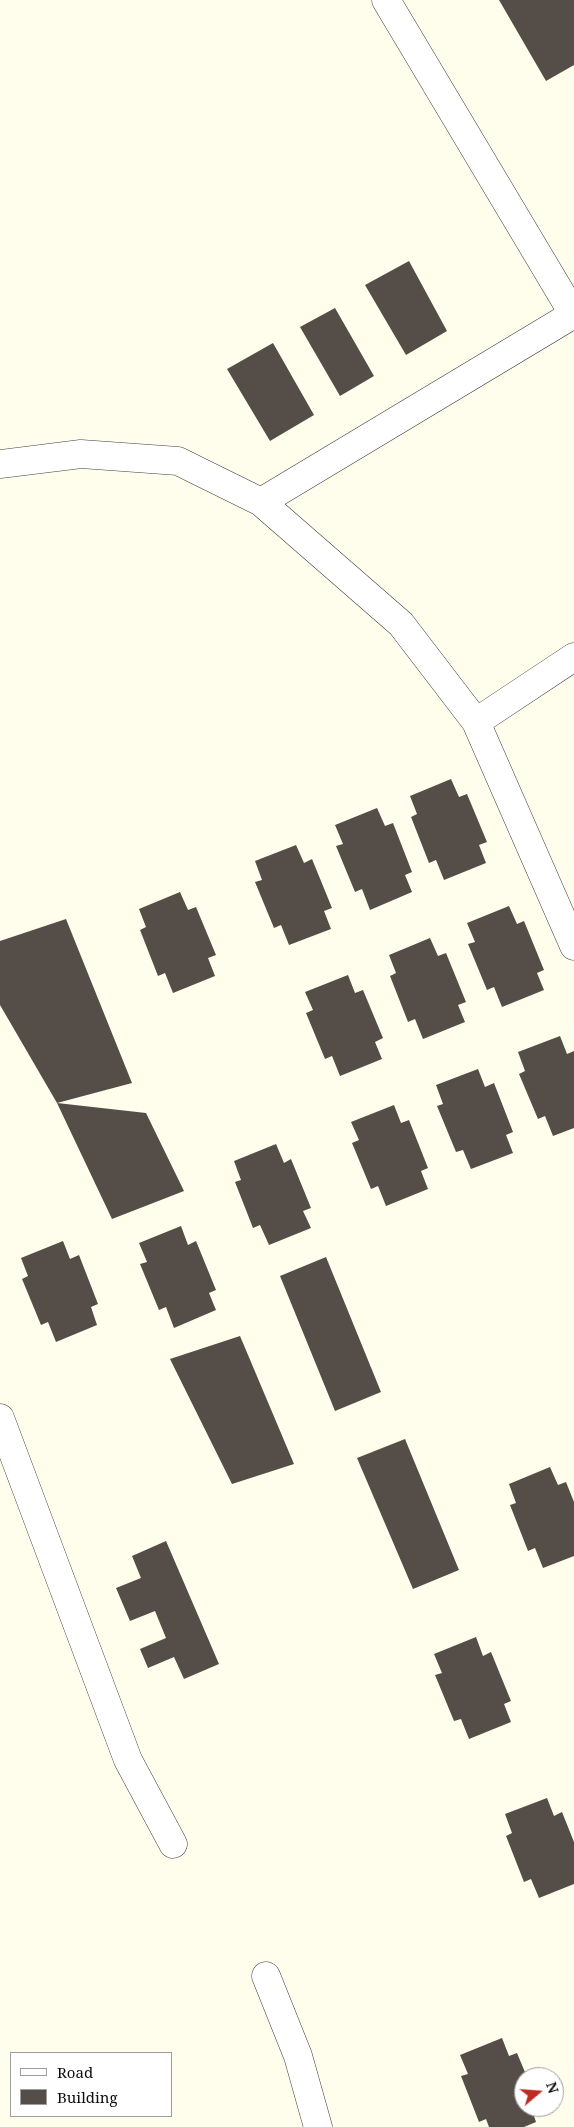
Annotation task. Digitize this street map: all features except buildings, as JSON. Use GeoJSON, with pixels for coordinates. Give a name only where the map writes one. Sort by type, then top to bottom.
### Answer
{"type":"FeatureCollection","features":[{"type":"Feature","properties":{"kind":"street"},"geometry":{"type":"LineString","coordinates":[[261,502],[574,314],[386,0]]}},
{"type":"Feature","properties":{"kind":"street"},"geometry":{"type":"LineString","coordinates":[[0,464],[81,454],[178,460],[261,502],[400,624],[476,722],[574,946]]}},
{"type":"Feature","properties":{"kind":"street"},"geometry":{"type":"LineString","coordinates":[[476,722],[574,657]]}},
{"type":"Feature","properties":{"kind":"street"},"geometry":{"type":"LineString","coordinates":[[0,1418],[128,1760],[173,1844]]}},
{"type":"Feature","properties":{"kind":"street"},"geometry":{"type":"LineString","coordinates":[[266,1976],[298,2056],[318,2127]]}}]}
